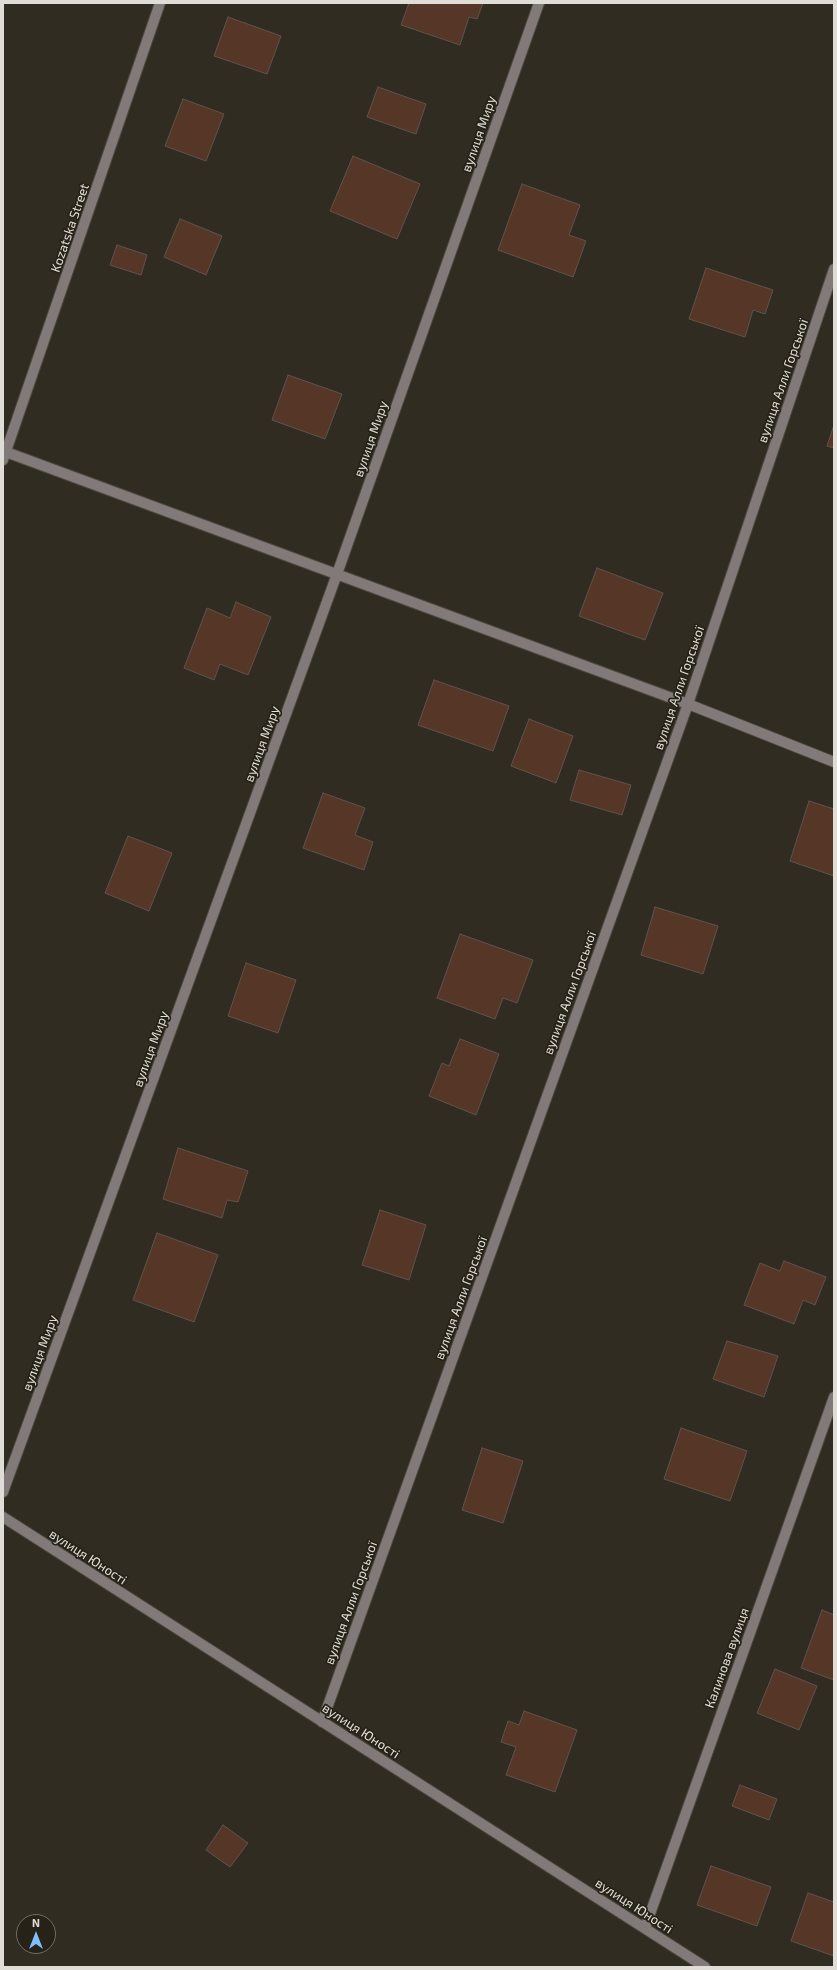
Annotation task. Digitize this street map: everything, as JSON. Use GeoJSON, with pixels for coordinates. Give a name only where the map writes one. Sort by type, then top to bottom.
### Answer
{"type":"FeatureCollection","features":[{"type":"Feature","properties":{"kind":"street","name":"Kozatska Street"},"geometry":{"type":"LineString","coordinates":[[5,456],[160,3]]}},
{"type":"Feature","properties":{"kind":"street","name":"вулиця Миру"},"geometry":{"type":"LineString","coordinates":[[3,1492],[337,574],[540,3]]}},
{"type":"Feature","properties":{"kind":"street","name":"вулиця Алли Горської"},"geometry":{"type":"LineString","coordinates":[[322,1722],[688,704],[834,269]]}},
{"type":"Feature","properties":{"kind":"street"},"geometry":{"type":"LineString","coordinates":[[5,456],[337,574],[688,704],[834,762]]}},
{"type":"Feature","properties":{"kind":"street","name":"Калинова вулиця"},"geometry":{"type":"LineString","coordinates":[[645,1928],[834,1397]]}},
{"type":"Feature","properties":{"kind":"street","name":"вулиця Юності"},"geometry":{"type":"LineString","coordinates":[[3,1517],[705,1967]]}},
{"type":"Feature","properties":{"kind":"building"},"geometry":{"type":"Polygon","coordinates":[[[409,3],[483,3],[477,19],[469,17],[460,45],[401,25],[409,3]]]}},
{"type":"Feature","properties":{"kind":"building"},"geometry":{"type":"Polygon","coordinates":[[[228,17],[281,36],[267,74],[214,56],[228,17]]]}},
{"type":"Feature","properties":{"kind":"building"},"geometry":{"type":"Polygon","coordinates":[[[378,87],[426,104],[416,134],[367,117],[378,87]]]}},
{"type":"Feature","properties":{"kind":"building"},"geometry":{"type":"Polygon","coordinates":[[[183,99],[224,114],[206,161],[165,146],[183,99]]]}},
{"type":"Feature","properties":{"kind":"building"},"geometry":{"type":"Polygon","coordinates":[[[353,156],[420,184],[397,239],[330,211],[353,156]]]}},
{"type":"Feature","properties":{"kind":"building"},"geometry":{"type":"Polygon","coordinates":[[[522,184],[580,205],[569,235],[586,241],[573,277],[498,250],[522,184]]]}},
{"type":"Feature","properties":{"kind":"building"},"geometry":{"type":"Polygon","coordinates":[[[180,219],[222,236],[206,275],[164,257],[180,219]]]}},
{"type":"Feature","properties":{"kind":"building"},"geometry":{"type":"Polygon","coordinates":[[[117,245],[147,255],[141,275],[110,265],[117,245]]]}},
{"type":"Feature","properties":{"kind":"building"},"geometry":{"type":"Polygon","coordinates":[[[706,268],[773,290],[765,314],[753,310],[745,337],[689,319],[706,268]]]}},
{"type":"Feature","properties":{"kind":"building"},"geometry":{"type":"Polygon","coordinates":[[[288,375],[342,394],[325,439],[272,420],[288,375]]]}},
{"type":"Feature","properties":{"kind":"building"},"geometry":{"type":"Polygon","coordinates":[[[834,425],[834,448],[827,446],[834,425]]]}},
{"type":"Feature","properties":{"kind":"building"},"geometry":{"type":"Polygon","coordinates":[[[597,568],[663,593],[645,640],[579,616],[597,568]]]}},
{"type":"Feature","properties":{"kind":"building"},"geometry":{"type":"Polygon","coordinates":[[[236,602],[271,617],[248,675],[220,664],[214,680],[184,668],[207,608],[230,618],[236,602]]]}},
{"type":"Feature","properties":{"kind":"building"},"geometry":{"type":"Polygon","coordinates":[[[434,680],[509,706],[493,751],[418,725],[434,680]]]}},
{"type":"Feature","properties":{"kind":"building"},"geometry":{"type":"Polygon","coordinates":[[[529,719],[573,736],[556,783],[511,766],[529,719]]]}},
{"type":"Feature","properties":{"kind":"building"},"geometry":{"type":"Polygon","coordinates":[[[579,770],[631,785],[622,815],[570,800],[579,770]]]}},
{"type":"Feature","properties":{"kind":"building"},"geometry":{"type":"Polygon","coordinates":[[[323,793],[365,808],[355,835],[373,842],[364,870],[303,848],[323,793]]]}},
{"type":"Feature","properties":{"kind":"building"},"geometry":{"type":"Polygon","coordinates":[[[809,801],[834,809],[834,876],[790,861],[809,801]]]}},
{"type":"Feature","properties":{"kind":"building"},"geometry":{"type":"Polygon","coordinates":[[[128,836],[172,853],[149,911],[105,893],[128,836]]]}},
{"type":"Feature","properties":{"kind":"building"},"geometry":{"type":"Polygon","coordinates":[[[655,907],[718,926],[703,974],[641,955],[655,907]]]}},
{"type":"Feature","properties":{"kind":"building"},"geometry":{"type":"Polygon","coordinates":[[[460,934],[533,960],[517,1003],[503,998],[495,1019],[437,998],[460,934]]]}},
{"type":"Feature","properties":{"kind":"building"},"geometry":{"type":"Polygon","coordinates":[[[246,963],[296,980],[278,1033],[228,1016],[246,963]]]}},
{"type":"Feature","properties":{"kind":"building"},"geometry":{"type":"Polygon","coordinates":[[[460,1039],[499,1054],[476,1115],[429,1096],[442,1063],[449,1066],[460,1039]]]}},
{"type":"Feature","properties":{"kind":"building"},"geometry":{"type":"Polygon","coordinates":[[[178,1148],[248,1171],[238,1202],[227,1200],[222,1218],[163,1199],[178,1148]]]}},
{"type":"Feature","properties":{"kind":"building"},"geometry":{"type":"Polygon","coordinates":[[[380,1210],[426,1225],[409,1280],[362,1265],[380,1210]]]}},
{"type":"Feature","properties":{"kind":"building"},"geometry":{"type":"Polygon","coordinates":[[[157,1233],[218,1255],[194,1322],[133,1300],[157,1233]]]}},
{"type":"Feature","properties":{"kind":"building"},"geometry":{"type":"Polygon","coordinates":[[[784,1261],[826,1277],[815,1305],[803,1300],[794,1324],[744,1305],[760,1263],[780,1271],[784,1261]]]}},
{"type":"Feature","properties":{"kind":"building"},"geometry":{"type":"Polygon","coordinates":[[[727,1341],[778,1356],[764,1397],[713,1379],[727,1341]]]}},
{"type":"Feature","properties":{"kind":"building"},"geometry":{"type":"Polygon","coordinates":[[[681,1428],[747,1451],[730,1501],[664,1479],[681,1428]]]}},
{"type":"Feature","properties":{"kind":"building"},"geometry":{"type":"Polygon","coordinates":[[[482,1448],[523,1461],[503,1523],[462,1510],[482,1448]]]}},
{"type":"Feature","properties":{"kind":"building"},"geometry":{"type":"Polygon","coordinates":[[[822,1610],[834,1615],[834,1680],[801,1668],[822,1610]]]}},
{"type":"Feature","properties":{"kind":"building"},"geometry":{"type":"Polygon","coordinates":[[[775,1669],[817,1686],[799,1730],[757,1713],[775,1669]]]}},
{"type":"Feature","properties":{"kind":"building"},"geometry":{"type":"Polygon","coordinates":[[[524,1711],[577,1730],[555,1792],[506,1775],[516,1747],[501,1742],[508,1721],[519,1725],[524,1711]]]}},
{"type":"Feature","properties":{"kind":"building"},"geometry":{"type":"Polygon","coordinates":[[[740,1785],[777,1799],[769,1820],[732,1806],[740,1785]]]}},
{"type":"Feature","properties":{"kind":"building"},"geometry":{"type":"Polygon","coordinates":[[[223,1825],[248,1843],[230,1867],[206,1850],[223,1825]]]}},
{"type":"Feature","properties":{"kind":"building"},"geometry":{"type":"Polygon","coordinates":[[[711,1866],[771,1887],[757,1926],[697,1905],[711,1866]]]}},
{"type":"Feature","properties":{"kind":"building"},"geometry":{"type":"Polygon","coordinates":[[[808,1893],[834,1902],[834,1956],[791,1941],[808,1893]]]}}]}
